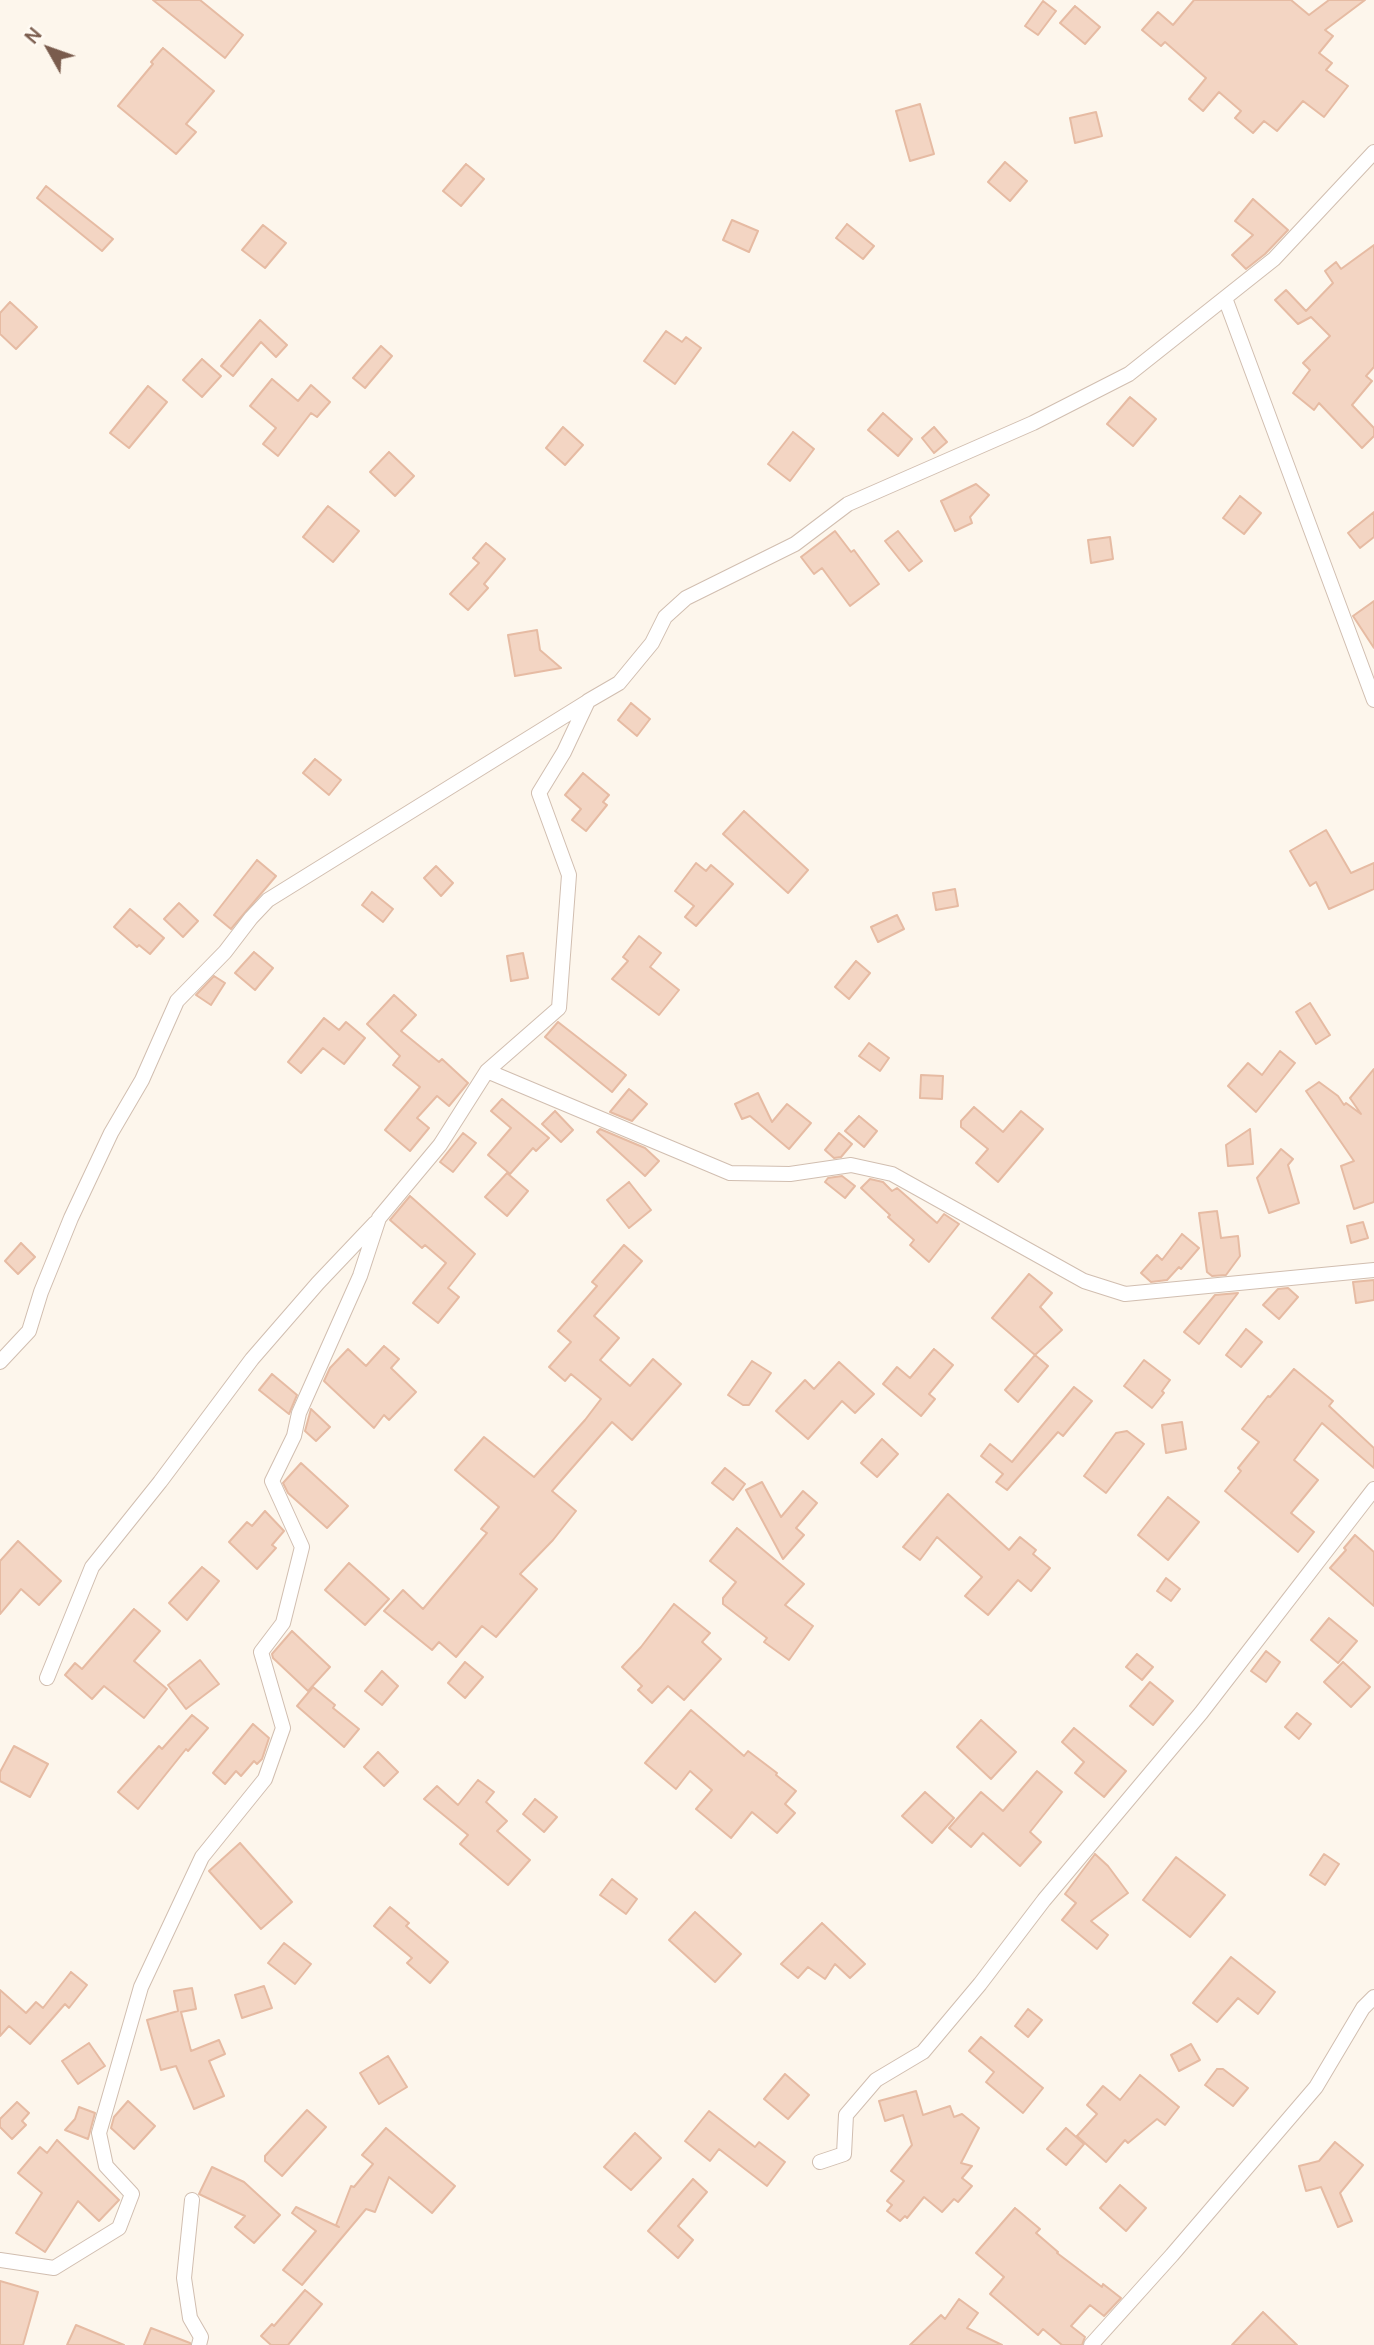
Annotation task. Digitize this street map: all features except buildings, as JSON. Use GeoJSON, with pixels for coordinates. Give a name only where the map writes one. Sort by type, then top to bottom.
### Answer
{"type":"FeatureCollection","features":[{"type":"Feature","properties":{"kind":"street"},"geometry":{"type":"LineString","coordinates":[[0,1362],[29,1331],[41,1292],[71,1218],[111,1133],[142,1080],[177,1001],[225,952],[268,900],[619,683],[652,643],[665,617],[685,598],[794,544],[848,504],[1033,423],[1129,374],[1274,259],[1374,152]]}},
{"type":"Feature","properties":{"kind":"street"},"geometry":{"type":"LineString","coordinates":[[1225,298],[1374,700]]}},
{"type":"Feature","properties":{"kind":"street"},"geometry":{"type":"LineString","coordinates":[[47,1678],[92,1567],[252,1359],[379,1218],[440,1145],[488,1071],[559,1008],[569,875],[539,793],[564,752],[588,701]]}},
{"type":"Feature","properties":{"kind":"street"},"geometry":{"type":"LineString","coordinates":[[488,1071],[730,1173],[790,1174],[851,1165],[892,1174],[1084,1281],[1125,1294],[1374,1270]]}},
{"type":"Feature","properties":{"kind":"street"},"geometry":{"type":"LineString","coordinates":[[0,2260],[54,2268],[119,2228],[132,2194],[106,2166],[99,2133],[141,1987],[202,1857],[265,1779],[283,1728],[261,1652],[283,1623],[302,1547],[272,1481],[294,1436],[299,1413],[360,1276],[379,1218]]}},
{"type":"Feature","properties":{"kind":"street"},"geometry":{"type":"LineString","coordinates":[[820,2162],[844,2154],[846,2115],[876,2080],[923,2052],[980,1984],[1044,1900],[1201,1713],[1374,1489]]}},
{"type":"Feature","properties":{"kind":"street"},"geometry":{"type":"LineString","coordinates":[[1091,2345],[1181,2246],[1316,2087],[1363,2008],[1374,1997]]}},
{"type":"Feature","properties":{"kind":"street"},"geometry":{"type":"LineString","coordinates":[[192,2200],[184,2278],[190,2318],[201,2337],[199,2345]]}}]}
